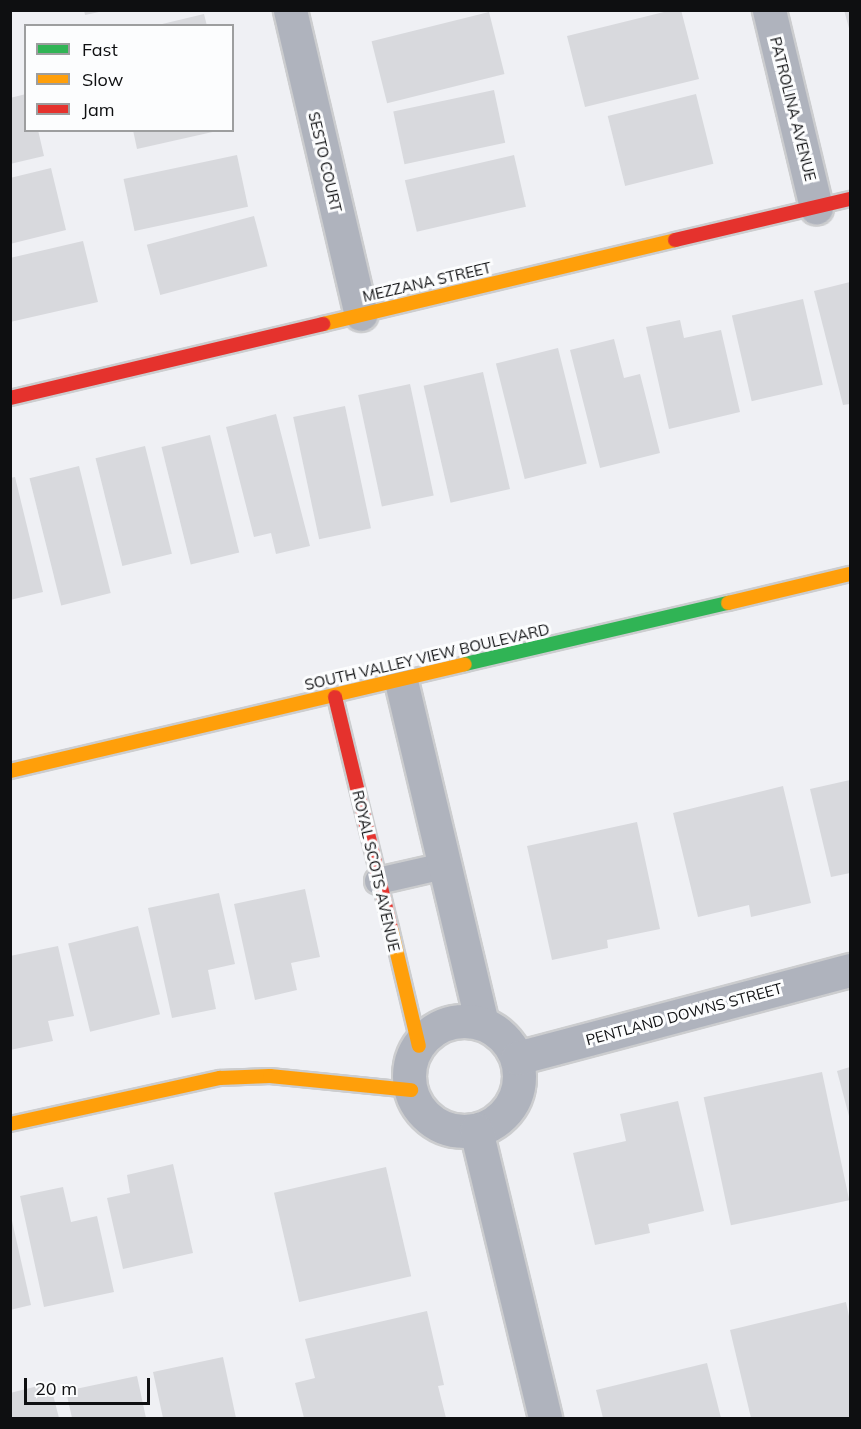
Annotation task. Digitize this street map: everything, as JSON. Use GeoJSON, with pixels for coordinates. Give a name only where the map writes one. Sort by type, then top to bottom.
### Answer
{"type":"FeatureCollection","features":[{"type":"Feature","properties":{"kind":"street","name":"SESTO COURT"},"geometry":{"type":"LineString","coordinates":[[290,10],[361,314]]}},
{"type":"Feature","properties":{"kind":"street","name":"PATROLINA AVENUE"},"geometry":{"type":"LineString","coordinates":[[769,10],[816,207]]}},
{"type":"Feature","properties":{"kind":"street","name":"MEZZANA STREET"},"geometry":{"type":"LineString","coordinates":[[10,398],[850,199]]}},
{"type":"Feature","properties":{"kind":"street","name":"SOUTH VALLEY VIEW BOULEVARD"},"geometry":{"type":"LineString","coordinates":[[10,771],[335,697],[850,574]]}},
{"type":"Feature","properties":{"kind":"street"},"geometry":{"type":"LineString","coordinates":[[401,681],[482,1024]]}},
{"type":"Feature","properties":{"kind":"street","name":"ROYAL SCOTS AVENUE"},"geometry":{"type":"LineString","coordinates":[[335,697],[419,1046]]}},
{"type":"Feature","properties":{"kind":"street","name":"PENTLAND DOWNS STREET"},"geometry":{"type":"LineString","coordinates":[[517,1058],[850,970]]}},
{"type":"Feature","properties":{"kind":"street"},"geometry":{"type":"LineString","coordinates":[[456,1021],[482,1024],[507,1041],[517,1058],[519,1084],[513,1102],[502,1117],[476,1130],[447,1129],[430,1119],[411,1090],[409,1073],[419,1046],[439,1027],[456,1021]]}},
{"type":"Feature","properties":{"kind":"street"},"geometry":{"type":"LineString","coordinates":[[10,1124],[220,1078],[270,1076],[411,1090]]}},
{"type":"Feature","properties":{"kind":"street"},"geometry":{"type":"LineString","coordinates":[[476,1130],[545,1419]]}},
{"type":"Feature","properties":{"kind":"lane"},"geometry":{"type":"LineString","coordinates":[[378,881],[444,866]]}},
{"type":"Feature","properties":{"kind":"building"},"geometry":{"type":"Polygon","coordinates":[[[84,10],[99,10],[99,12],[85,15],[84,10]]]}},
{"type":"Feature","properties":{"kind":"building"},"geometry":{"type":"Polygon","coordinates":[[[672,10],[681,10],[699,79],[585,107],[567,36],[672,10]]]}},
{"type":"Feature","properties":{"kind":"building"},"geometry":{"type":"Polygon","coordinates":[[[844,10],[850,10],[850,32],[844,10]]]}},
{"type":"Feature","properties":{"kind":"building"},"geometry":{"type":"Polygon","coordinates":[[[489,12],[504,74],[387,103],[372,41],[489,12]]]}},
{"type":"Feature","properties":{"kind":"building"},"geometry":{"type":"Polygon","coordinates":[[[204,14],[206,24],[162,24],[204,14]]]}},
{"type":"Feature","properties":{"kind":"building"},"geometry":{"type":"Polygon","coordinates":[[[494,90],[505,143],[404,164],[393,111],[494,90]]]}},
{"type":"Feature","properties":{"kind":"building"},"geometry":{"type":"Polygon","coordinates":[[[24,94],[24,132],[38,132],[44,156],[10,164],[10,98],[24,94]]]}},
{"type":"Feature","properties":{"kind":"building"},"geometry":{"type":"Polygon","coordinates":[[[696,94],[713,164],[625,186],[608,116],[696,94]]]}},
{"type":"Feature","properties":{"kind":"building"},"geometry":{"type":"Polygon","coordinates":[[[133,132],[213,132],[137,149],[133,132]]]}},
{"type":"Feature","properties":{"kind":"building"},"geometry":{"type":"Polygon","coordinates":[[[237,155],[248,207],[135,231],[124,179],[237,155]]]}},
{"type":"Feature","properties":{"kind":"building"},"geometry":{"type":"Polygon","coordinates":[[[514,155],[526,207],[417,232],[405,180],[514,155]]]}},
{"type":"Feature","properties":{"kind":"building"},"geometry":{"type":"Polygon","coordinates":[[[51,168],[66,230],[10,244],[10,178],[51,168]]]}},
{"type":"Feature","properties":{"kind":"building"},"geometry":{"type":"Polygon","coordinates":[[[254,216],[267,266],[160,295],[147,245],[254,216]]]}},
{"type":"Feature","properties":{"kind":"building"},"geometry":{"type":"Polygon","coordinates":[[[83,241],[98,302],[10,322],[10,258],[83,241]]]}},
{"type":"Feature","properties":{"kind":"building"},"geometry":{"type":"Polygon","coordinates":[[[850,282],[850,404],[843,405],[814,291],[850,282]]]}},
{"type":"Feature","properties":{"kind":"building"},"geometry":{"type":"Polygon","coordinates":[[[803,299],[823,385],[752,401],[732,315],[803,299]]]}},
{"type":"Feature","properties":{"kind":"building"},"geometry":{"type":"Polygon","coordinates":[[[680,320],[684,338],[721,330],[740,412],[669,429],[646,327],[680,320]]]}},
{"type":"Feature","properties":{"kind":"building"},"geometry":{"type":"Polygon","coordinates":[[[614,339],[624,378],[640,374],[660,453],[600,468],[570,350],[614,339]]]}},
{"type":"Feature","properties":{"kind":"building"},"geometry":{"type":"Polygon","coordinates":[[[558,348],[587,463],[525,479],[496,363],[558,348]]]}},
{"type":"Feature","properties":{"kind":"building"},"geometry":{"type":"Polygon","coordinates":[[[483,372],[510,489],[451,503],[424,386],[483,372]]]}},
{"type":"Feature","properties":{"kind":"building"},"geometry":{"type":"Polygon","coordinates":[[[410,384],[434,496],[382,507],[358,395],[410,384]]]}},
{"type":"Feature","properties":{"kind":"building"},"geometry":{"type":"Polygon","coordinates":[[[345,406],[371,528],[319,539],[293,417],[345,406]]]}},
{"type":"Feature","properties":{"kind":"building"},"geometry":{"type":"Polygon","coordinates":[[[276,414],[310,546],[276,554],[271,533],[254,537],[226,427],[276,414]]]}},
{"type":"Feature","properties":{"kind":"building"},"geometry":{"type":"Polygon","coordinates":[[[210,435],[239,552],[191,565],[161,447],[210,435]]]}},
{"type":"Feature","properties":{"kind":"building"},"geometry":{"type":"Polygon","coordinates":[[[145,446],[172,554],[122,566],[96,458],[145,446]]]}},
{"type":"Feature","properties":{"kind":"building"},"geometry":{"type":"Polygon","coordinates":[[[79,466],[111,593],[61,605],[30,478],[79,466]]]}},
{"type":"Feature","properties":{"kind":"building"},"geometry":{"type":"Polygon","coordinates":[[[15,477],[43,592],[10,600],[10,478],[15,477]]]}},
{"type":"Feature","properties":{"kind":"building"},"geometry":{"type":"Polygon","coordinates":[[[850,780],[850,873],[831,877],[810,789],[850,780]]]}},
{"type":"Feature","properties":{"kind":"building"},"geometry":{"type":"Polygon","coordinates":[[[783,786],[811,903],[751,917],[749,905],[698,917],[673,813],[783,786]]]}},
{"type":"Feature","properties":{"kind":"building"},"geometry":{"type":"Polygon","coordinates":[[[637,822],[660,929],[607,940],[608,948],[552,960],[527,846],[637,822]]]}},
{"type":"Feature","properties":{"kind":"building"},"geometry":{"type":"Polygon","coordinates":[[[305,889],[320,957],[291,963],[297,990],[255,1000],[234,904],[305,889]]]}},
{"type":"Feature","properties":{"kind":"building"},"geometry":{"type":"Polygon","coordinates":[[[219,893],[235,964],[208,970],[216,1009],[172,1018],[148,908],[219,893]]]}},
{"type":"Feature","properties":{"kind":"building"},"geometry":{"type":"Polygon","coordinates":[[[138,926],[160,1014],[90,1032],[68,943],[138,926]]]}},
{"type":"Feature","properties":{"kind":"building"},"geometry":{"type":"Polygon","coordinates":[[[58,946],[74,1016],[48,1021],[53,1041],[10,1050],[10,956],[58,946]]]}},
{"type":"Feature","properties":{"kind":"building"},"geometry":{"type":"Polygon","coordinates":[[[850,1067],[850,1120],[837,1071],[850,1067]]]}},
{"type":"Feature","properties":{"kind":"building"},"geometry":{"type":"Polygon","coordinates":[[[822,1072],[849,1200],[731,1225],[704,1097],[822,1072]]]}},
{"type":"Feature","properties":{"kind":"building"},"geometry":{"type":"Polygon","coordinates":[[[678,1101],[704,1211],[648,1224],[650,1233],[595,1245],[573,1153],[626,1141],[620,1114],[678,1101]]]}},
{"type":"Feature","properties":{"kind":"building"},"geometry":{"type":"Polygon","coordinates":[[[173,1164],[193,1253],[123,1269],[107,1198],[130,1193],[127,1175],[173,1164]]]}},
{"type":"Feature","properties":{"kind":"building"},"geometry":{"type":"Polygon","coordinates":[[[386,1167],[411,1276],[299,1302],[274,1193],[386,1167]]]}},
{"type":"Feature","properties":{"kind":"building"},"geometry":{"type":"Polygon","coordinates":[[[63,1187],[71,1222],[97,1216],[114,1292],[44,1307],[20,1196],[63,1187]]]}},
{"type":"Feature","properties":{"kind":"building"},"geometry":{"type":"Polygon","coordinates":[[[10,1212],[31,1305],[10,1310],[10,1212]]]}},
{"type":"Feature","properties":{"kind":"building"},"geometry":{"type":"Polygon","coordinates":[[[846,1302],[850,1321],[850,1418],[751,1418],[730,1330],[846,1302]]]}},
{"type":"Feature","properties":{"kind":"building"},"geometry":{"type":"Polygon","coordinates":[[[427,1311],[444,1385],[438,1386],[446,1418],[304,1418],[295,1383],[315,1378],[305,1339],[427,1311]]]}},
{"type":"Feature","properties":{"kind":"building"},"geometry":{"type":"Polygon","coordinates":[[[223,1357],[236,1418],[163,1418],[153,1372],[223,1357]]]}},
{"type":"Feature","properties":{"kind":"building"},"geometry":{"type":"Polygon","coordinates":[[[707,1363],[721,1418],[603,1418],[596,1390],[707,1363]]]}},
{"type":"Feature","properties":{"kind":"building"},"geometry":{"type":"Polygon","coordinates":[[[137,1376],[146,1418],[72,1418],[66,1391],[137,1376]]]}},
{"type":"Feature","properties":{"kind":"building"},"geometry":{"type":"Polygon","coordinates":[[[50,1383],[59,1418],[10,1418],[10,1393],[50,1383]]]}},
{"type":"Feature","properties":{"kind":"traffic: fast"},"geometry":{"type":"LineString","coordinates":[[465,664],[728,603]]}},
{"type":"Feature","properties":{"kind":"traffic: slow"},"geometry":{"type":"LineString","coordinates":[[323,324],[675,240]]}},
{"type":"Feature","properties":{"kind":"traffic: slow"},"geometry":{"type":"LineString","coordinates":[[728,603],[850,574]]}},
{"type":"Feature","properties":{"kind":"traffic: slow"},"geometry":{"type":"LineString","coordinates":[[10,771],[465,664]]}},
{"type":"Feature","properties":{"kind":"traffic: slow"},"geometry":{"type":"LineString","coordinates":[[391,928],[419,1046]]}},
{"type":"Feature","properties":{"kind":"traffic: slow"},"geometry":{"type":"LineString","coordinates":[[10,1124],[220,1078],[270,1076],[411,1090]]}},
{"type":"Feature","properties":{"kind":"traffic: jam"},"geometry":{"type":"LineString","coordinates":[[675,240],[850,199]]}},
{"type":"Feature","properties":{"kind":"traffic: jam"},"geometry":{"type":"LineString","coordinates":[[10,398],[323,324]]}},
{"type":"Feature","properties":{"kind":"traffic: jam"},"geometry":{"type":"LineString","coordinates":[[335,697],[391,928]]}}]}
